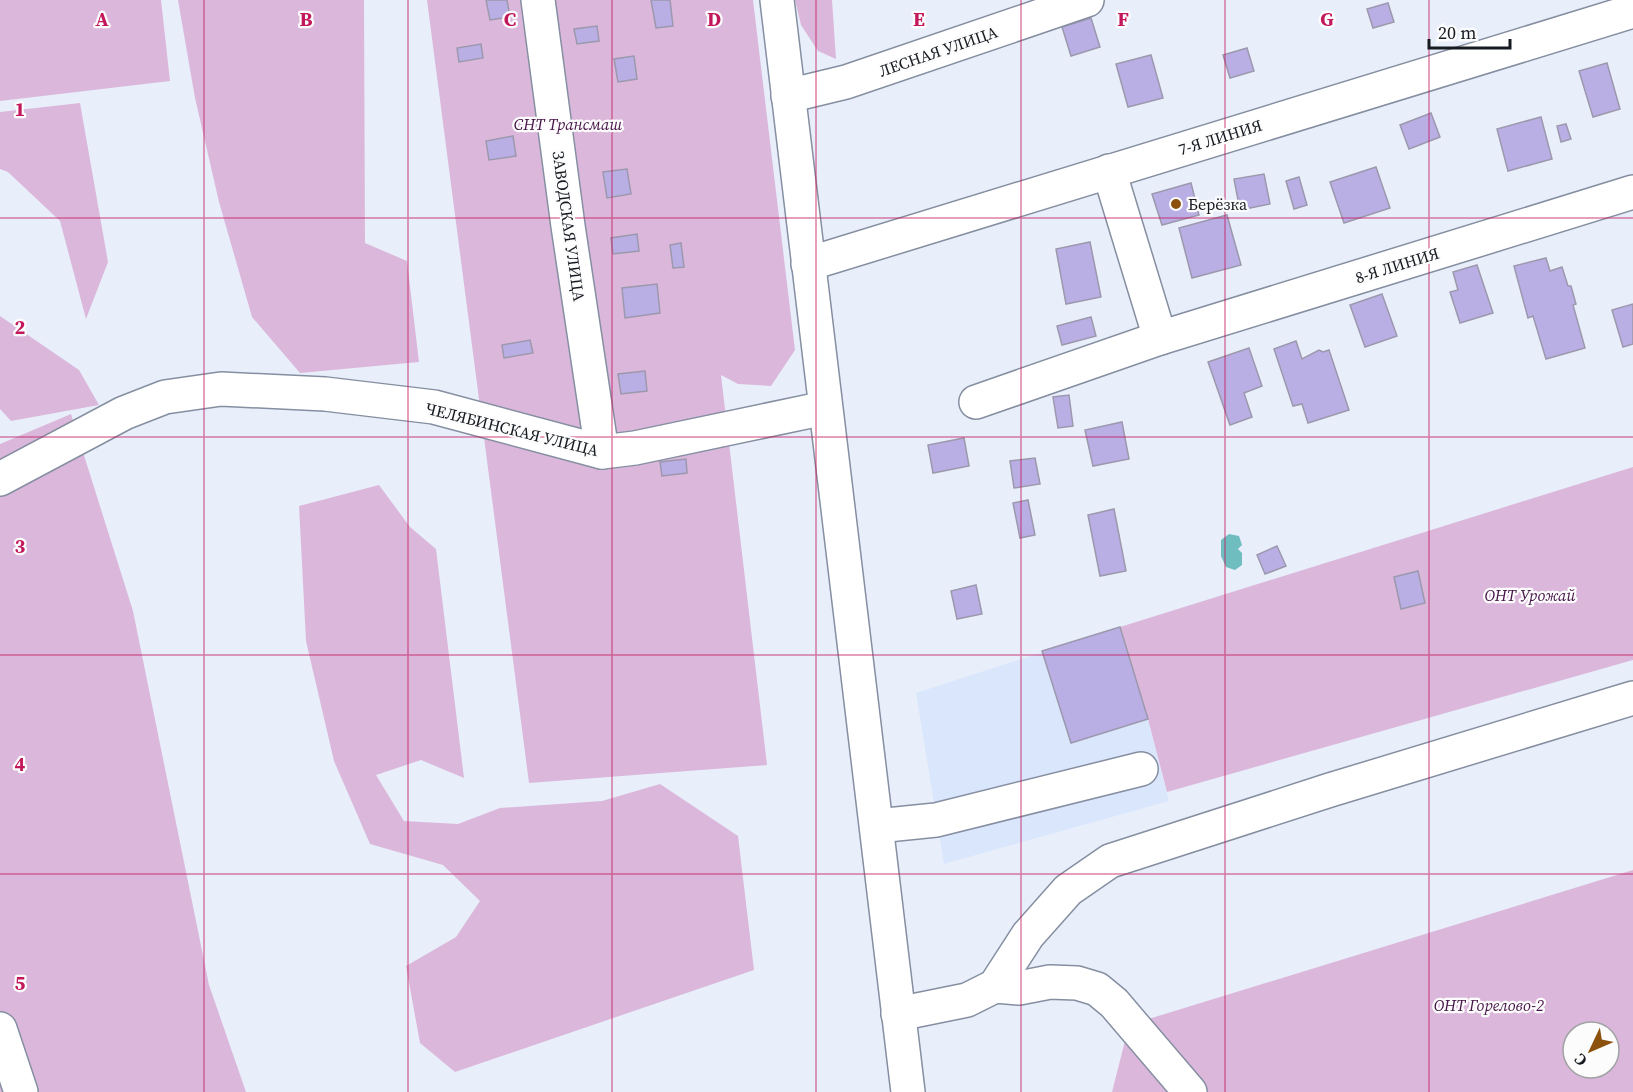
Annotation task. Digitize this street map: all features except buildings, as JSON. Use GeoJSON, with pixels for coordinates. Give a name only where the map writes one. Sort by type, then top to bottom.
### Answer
{"type":"FeatureCollection","features":[{"type":"Feature","properties":{"kind":"street","name":"ЗАВОДСКАЯ УЛИЦА"},"geometry":{"type":"LineString","coordinates":[[538,0],[568,226],[602,452]]}},
{"type":"Feature","properties":{"kind":"street"},"geometry":{"type":"LineString","coordinates":[[777,0],[908,1092]]}},
{"type":"Feature","properties":{"kind":"street","name":"ЛЕСНАЯ УЛИЦА"},"geometry":{"type":"LineString","coordinates":[[788,96],[846,82],[1031,10],[1087,0]]}},
{"type":"Feature","properties":{"kind":"street","name":"7-Я ЛИНИЯ"},"geometry":{"type":"LineString","coordinates":[[808,264],[1633,11]]}},
{"type":"Feature","properties":{"kind":"street"},"geometry":{"type":"LineString","coordinates":[[1109,171],[1160,338]]}},
{"type":"Feature","properties":{"kind":"street","name":"8-Я ЛИНИЯ"},"geometry":{"type":"LineString","coordinates":[[976,402],[1160,338],[1633,192]]}},
{"type":"Feature","properties":{"kind":"street","name":"ЧЕЛЯБИНСКАЯ УЛИЦА"},"geometry":{"type":"LineString","coordinates":[[0,479],[124,413],[165,397],[221,389],[325,394],[434,407],[602,452],[635,448],[825,408]]}},
{"type":"Feature","properties":{"kind":"street"},"geometry":{"type":"LineString","coordinates":[[898,1014],[967,1000],[995,986],[1028,935],[1068,890],[1110,861],[1330,790],[1633,698]]}},
{"type":"Feature","properties":{"kind":"street"},"geometry":{"type":"LineString","coordinates":[[877,826],[936,820],[1141,769]]}},
{"type":"Feature","properties":{"kind":"street"},"geometry":{"type":"LineString","coordinates":[[995,986],[1019,988],[1050,982],[1077,983],[1097,989],[1114,1003],[1190,1092]]}},
{"type":"Feature","properties":{"kind":"street"},"geometry":{"type":"LineString","coordinates":[[0,1029],[21,1092]]}},
{"type":"Feature","properties":{"kind":"shaded area"},"geometry":{"type":"Polygon","coordinates":[[[1120,627],[1148,719],[1169,801],[944,864],[916,693],[1120,627]]]}},
{"type":"Feature","properties":{"kind":"green space"},"geometry":{"type":"Polygon","coordinates":[[[0,0],[161,0],[170,81],[0,101],[0,0]]]}},
{"type":"Feature","properties":{"kind":"green space"},"geometry":{"type":"Polygon","coordinates":[[[178,0],[364,0],[365,243],[407,261],[419,362],[300,373],[252,317],[219,202],[195,98],[178,0]]]}},
{"type":"Feature","properties":{"kind":"green space","name":"СНТ Трансмаш"},"geometry":{"type":"Polygon","coordinates":[[[427,0],[753,0],[795,350],[771,386],[738,384],[721,375],[767,765],[529,783],[427,0]]]}},
{"type":"Feature","properties":{"kind":"green space"},"geometry":{"type":"Polygon","coordinates":[[[795,0],[832,0],[836,59],[818,51],[801,25],[795,0]]]}},
{"type":"Feature","properties":{"kind":"green space"},"geometry":{"type":"Polygon","coordinates":[[[80,103],[108,262],[86,319],[60,221],[8,172],[0,169],[0,112],[80,103]]]}},
{"type":"Feature","properties":{"kind":"green space"},"geometry":{"type":"Polygon","coordinates":[[[0,316],[79,370],[99,405],[11,421],[0,409],[0,316]]]}},
{"type":"Feature","properties":{"kind":"green space"},"geometry":{"type":"Polygon","coordinates":[[[71,414],[133,611],[209,985],[246,1092],[0,1092],[0,444],[71,414]]]}},
{"type":"Feature","properties":{"kind":"green space","name":"ОНТ Урожай"},"geometry":{"type":"Polygon","coordinates":[[[1633,467],[1633,660],[1167,792],[1120,627],[1633,467]]]}},
{"type":"Feature","properties":{"kind":"green space"},"geometry":{"type":"Polygon","coordinates":[[[379,485],[410,527],[436,549],[464,778],[421,760],[376,775],[404,821],[458,824],[500,808],[602,801],[660,784],[738,836],[754,970],[455,1072],[420,1043],[406,966],[456,937],[480,901],[443,865],[370,844],[334,761],[306,641],[299,506],[379,485]]]}},
{"type":"Feature","properties":{"kind":"green space","name":"ОНТ Горелово-2"},"geometry":{"type":"Polygon","coordinates":[[[1633,870],[1633,1092],[1112,1092],[1129,1025],[1633,870]]]}},
{"type":"Feature","properties":{"kind":"water"},"geometry":{"type":"Polygon","coordinates":[[[1229,534],[1239,536],[1242,545],[1238,549],[1242,553],[1242,565],[1235,570],[1226,567],[1221,556],[1221,540],[1229,534]]]}},
{"type":"Feature","properties":{"kind":"place","name":"Берёзка"},"geometry":{"type":"Point","coordinates":[1176,204]}}]}
